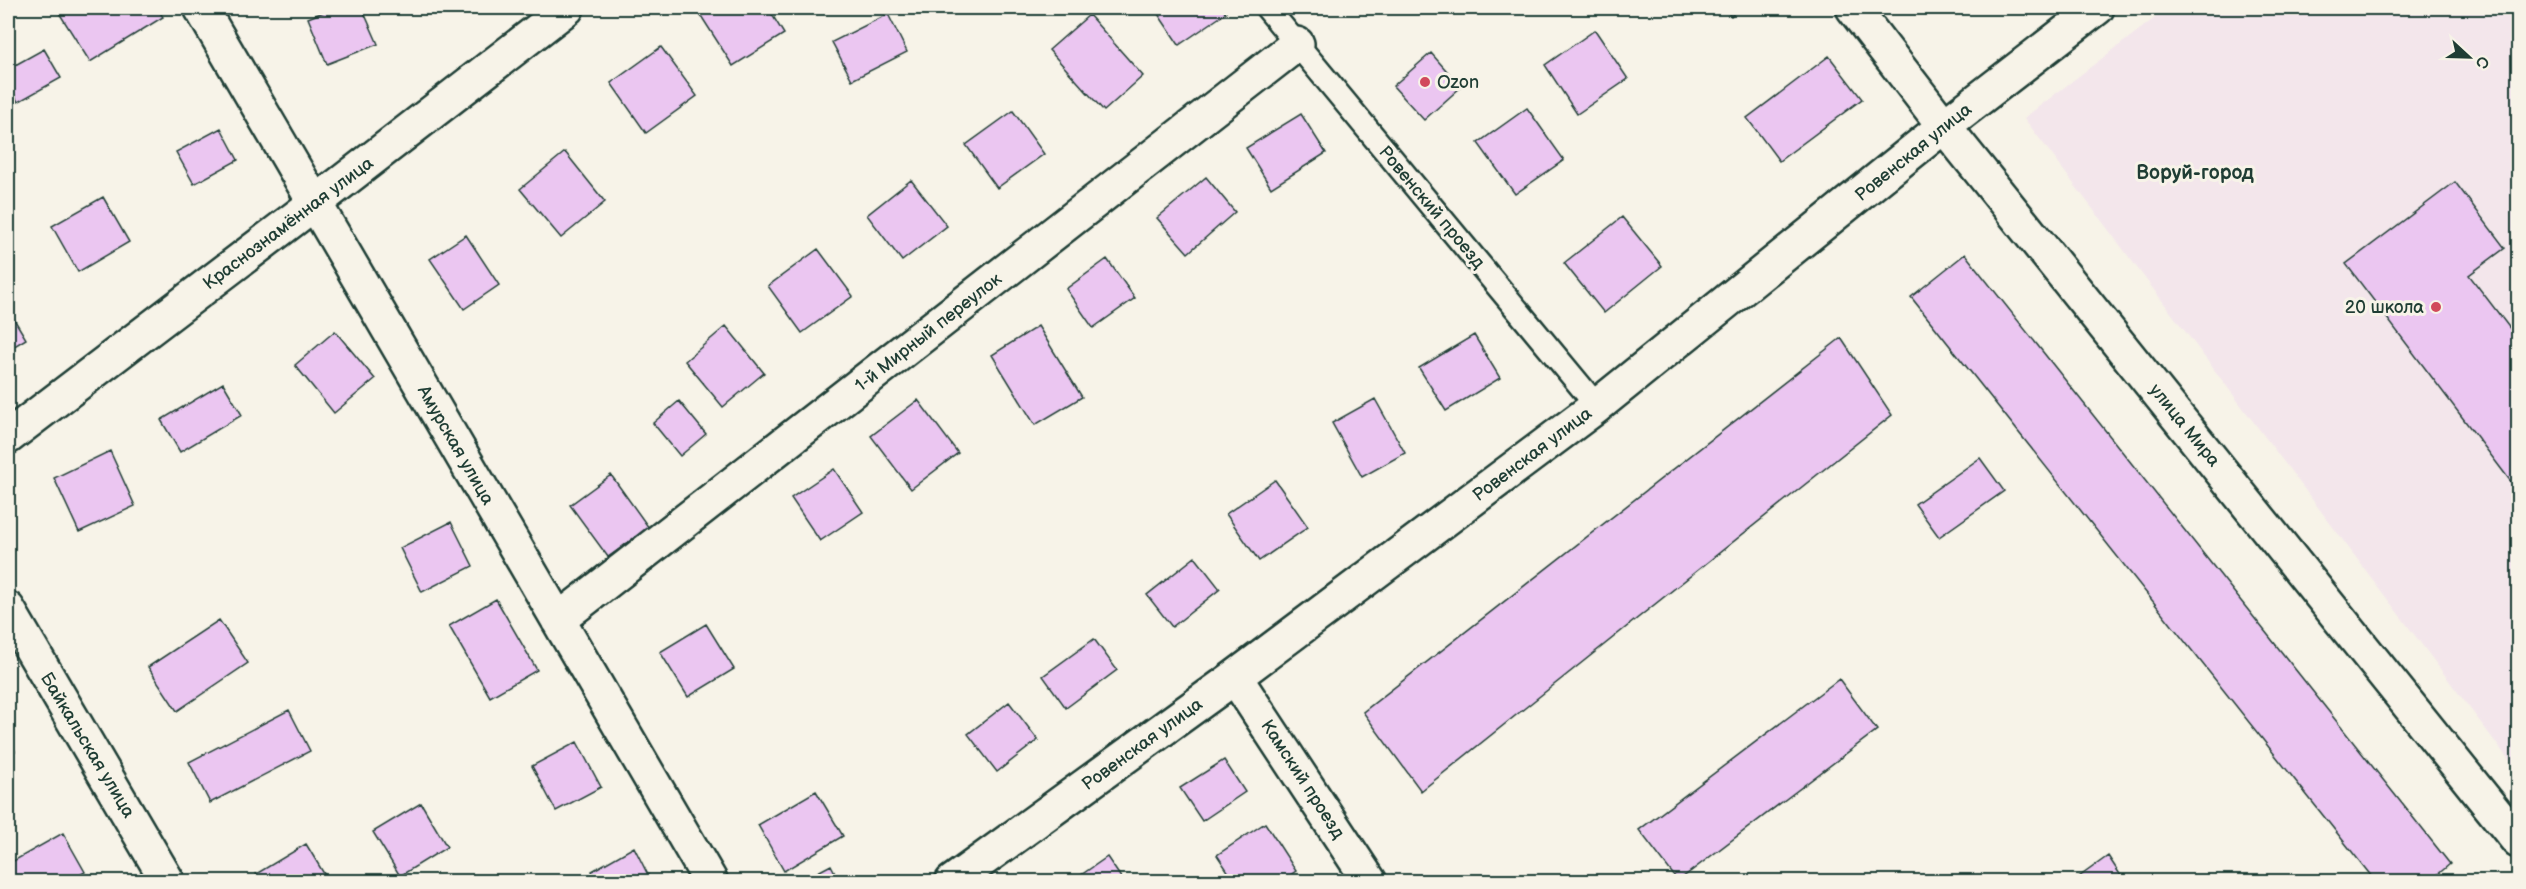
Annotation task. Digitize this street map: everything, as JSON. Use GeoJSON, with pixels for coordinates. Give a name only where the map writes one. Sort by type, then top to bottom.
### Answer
{"type":"FeatureCollection","features":[{"type":"Feature","properties":{"kind":"street","name":"Амурская улица"},"geometry":{"type":"LineString","coordinates":[[201,8],[711,882]]}},
{"type":"Feature","properties":{"kind":"street","name":"Краснознамённая улица"},"geometry":{"type":"LineString","coordinates":[[8,436],[567,8]]}},
{"type":"Feature","properties":{"kind":"street","name":"улица Мира"},"geometry":{"type":"LineString","coordinates":[[1853,8],[1944,126],[2518,841]]}},
{"type":"Feature","properties":{"kind":"street","name":"Ровенская улица"},"geometry":{"type":"LineString","coordinates":[[952,882],[1235,677],[1597,406],[1944,126],[2097,8]]}},
{"type":"Feature","properties":{"kind":"street","name":"1-й Мирный переулок"},"geometry":{"type":"LineString","coordinates":[[558,620],[1298,44]]}},
{"type":"Feature","properties":{"kind":"street","name":"Байкальская улица"},"geometry":{"type":"LineString","coordinates":[[8,609],[168,882]]}},
{"type":"Feature","properties":{"kind":"street","name":"Камский проезд"},"geometry":{"type":"LineString","coordinates":[[1235,677],[1370,882]]}},
{"type":"Feature","properties":{"kind":"lane","name":"Ровенский проезд"},"geometry":{"type":"LineString","coordinates":[[1267,8],[1597,406]]}},
{"type":"Feature","properties":{"kind":"shaded area"},"geometry":{"type":"Polygon","coordinates":[[[2168,8],[2518,8],[2518,772],[2024,118],[2168,8]]]}},
{"type":"Feature","properties":{"kind":"building"},"geometry":{"type":"Polygon","coordinates":[[[56,8],[157,8],[163,17],[90,62],[56,8]]]}},
{"type":"Feature","properties":{"kind":"building"},"geometry":{"type":"Polygon","coordinates":[[[334,8],[362,8],[378,44],[327,64],[308,18],[334,8]]]}},
{"type":"Feature","properties":{"kind":"building"},"geometry":{"type":"Polygon","coordinates":[[[696,8],[768,8],[784,34],[733,66],[696,8]]]}},
{"type":"Feature","properties":{"kind":"building"},"geometry":{"type":"Polygon","coordinates":[[[1154,8],[1221,8],[1226,13],[1179,45],[1154,8]]]}},
{"type":"Feature","properties":{"kind":"building"},"geometry":{"type":"Polygon","coordinates":[[[1723,8],[1740,8],[1731,16],[1723,8]]]}},
{"type":"Feature","properties":{"kind":"building"},"geometry":{"type":"Polygon","coordinates":[[[888,14],[907,52],[852,80],[832,42],[888,14]]]}},
{"type":"Feature","properties":{"kind":"building"},"geometry":{"type":"Polygon","coordinates":[[[1089,15],[1143,76],[1104,111],[1049,50],[1089,15]]]}},
{"type":"Feature","properties":{"kind":"building"},"geometry":{"type":"Polygon","coordinates":[[[1595,30],[1628,79],[1577,114],[1545,65],[1595,30]]]}},
{"type":"Feature","properties":{"kind":"building"},"geometry":{"type":"Polygon","coordinates":[[[661,47],[697,96],[646,133],[611,83],[661,47]]]}},
{"type":"Feature","properties":{"kind":"building"},"geometry":{"type":"Polygon","coordinates":[[[44,49],[61,78],[18,102],[8,82],[8,69],[44,49]]]}},
{"type":"Feature","properties":{"kind":"building"},"geometry":{"type":"Polygon","coordinates":[[[1431,53],[1461,87],[1424,120],[1393,86],[1431,53]]]}},
{"type":"Feature","properties":{"kind":"building"},"geometry":{"type":"Polygon","coordinates":[[[1829,56],[1862,99],[1779,161],[1747,118],[1829,56]]]}},
{"type":"Feature","properties":{"kind":"building"},"geometry":{"type":"Polygon","coordinates":[[[1527,108],[1564,160],[1515,194],[1478,143],[1527,108]]]}},
{"type":"Feature","properties":{"kind":"building"},"geometry":{"type":"Polygon","coordinates":[[[1013,111],[1044,154],[997,188],[966,145],[1013,111]]]}},
{"type":"Feature","properties":{"kind":"building"},"geometry":{"type":"Polygon","coordinates":[[[1301,114],[1326,153],[1271,188],[1246,148],[1301,114]]]}},
{"type":"Feature","properties":{"kind":"building"},"geometry":{"type":"Polygon","coordinates":[[[221,128],[238,160],[194,184],[176,152],[221,128]]]}},
{"type":"Feature","properties":{"kind":"building"},"geometry":{"type":"Polygon","coordinates":[[[565,152],[605,202],[561,238],[520,189],[565,152]]]}},
{"type":"Feature","properties":{"kind":"building"},"geometry":{"type":"Polygon","coordinates":[[[1206,177],[1235,212],[1188,253],[1157,218],[1206,177]]]}},
{"type":"Feature","properties":{"kind":"building"},"geometry":{"type":"Polygon","coordinates":[[[911,180],[947,226],[902,261],[867,215],[911,180]]]}},
{"type":"Feature","properties":{"kind":"building","name":"20 школа"},"geometry":{"type":"Polygon","coordinates":[[[2455,182],[2505,248],[2469,275],[2518,339],[2518,491],[2346,264],[2455,182]]]}},
{"type":"Feature","properties":{"kind":"building"},"geometry":{"type":"Polygon","coordinates":[[[103,197],[129,242],[78,272],[52,226],[103,197]]]}},
{"type":"Feature","properties":{"kind":"building"},"geometry":{"type":"Polygon","coordinates":[[[1622,217],[1662,266],[1604,313],[1564,263],[1622,217]]]}},
{"type":"Feature","properties":{"kind":"building"},"geometry":{"type":"Polygon","coordinates":[[[466,235],[499,285],[464,309],[430,259],[466,235]]]}},
{"type":"Feature","properties":{"kind":"building"},"geometry":{"type":"Polygon","coordinates":[[[818,249],[853,296],[802,333],[768,286],[818,249]]]}},
{"type":"Feature","properties":{"kind":"building"},"geometry":{"type":"Polygon","coordinates":[[[1965,254],[2450,864],[2429,882],[2376,882],[1911,297],[1965,254]]]}},
{"type":"Feature","properties":{"kind":"building"},"geometry":{"type":"Polygon","coordinates":[[[1107,259],[1135,298],[1093,328],[1066,289],[1107,259]]]}},
{"type":"Feature","properties":{"kind":"building"},"geometry":{"type":"Polygon","coordinates":[[[8,309],[26,339],[8,350],[8,309]]]}},
{"type":"Feature","properties":{"kind":"building"},"geometry":{"type":"Polygon","coordinates":[[[726,326],[764,373],[723,407],[685,361],[726,326]]]}},
{"type":"Feature","properties":{"kind":"building"},"geometry":{"type":"Polygon","coordinates":[[[1038,326],[1082,397],[1035,425],[992,355],[1038,326]]]}},
{"type":"Feature","properties":{"kind":"building"},"geometry":{"type":"Polygon","coordinates":[[[335,331],[375,379],[334,413],[295,365],[335,331]]]}},
{"type":"Feature","properties":{"kind":"building"},"geometry":{"type":"Polygon","coordinates":[[[1474,335],[1500,378],[1446,411],[1419,368],[1474,335]]]}},
{"type":"Feature","properties":{"kind":"building"},"geometry":{"type":"Polygon","coordinates":[[[1841,338],[1892,415],[1421,791],[1363,712],[1841,338]]]}},
{"type":"Feature","properties":{"kind":"building"},"geometry":{"type":"Polygon","coordinates":[[[223,383],[242,415],[180,452],[161,420],[223,383]]]}},
{"type":"Feature","properties":{"kind":"building"},"geometry":{"type":"Polygon","coordinates":[[[1375,399],[1405,453],[1362,477],[1332,423],[1375,399]]]}},
{"type":"Feature","properties":{"kind":"building"},"geometry":{"type":"Polygon","coordinates":[[[918,400],[958,453],[911,489],[871,436],[918,400]]]}},
{"type":"Feature","properties":{"kind":"building"},"geometry":{"type":"Polygon","coordinates":[[[679,401],[706,434],[680,456],[653,423],[679,401]]]}},
{"type":"Feature","properties":{"kind":"building"},"geometry":{"type":"Polygon","coordinates":[[[110,451],[135,506],[79,532],[54,478],[110,451]]]}},
{"type":"Feature","properties":{"kind":"building"},"geometry":{"type":"Polygon","coordinates":[[[1980,458],[2004,491],[1939,537],[1915,504],[1980,458]]]}},
{"type":"Feature","properties":{"kind":"building"},"geometry":{"type":"Polygon","coordinates":[[[834,469],[863,512],[820,541],[791,498],[834,469]]]}},
{"type":"Feature","properties":{"kind":"building"},"geometry":{"type":"Polygon","coordinates":[[[611,475],[649,528],[608,557],[570,505],[611,475]]]}},
{"type":"Feature","properties":{"kind":"building"},"geometry":{"type":"Polygon","coordinates":[[[1275,480],[1308,527],[1259,561],[1226,514],[1275,480]]]}},
{"type":"Feature","properties":{"kind":"building"},"geometry":{"type":"Polygon","coordinates":[[[451,522],[473,566],[422,592],[400,548],[451,522]]]}},
{"type":"Feature","properties":{"kind":"building"},"geometry":{"type":"Polygon","coordinates":[[[1195,557],[1220,589],[1172,627],[1147,595],[1195,557]]]}},
{"type":"Feature","properties":{"kind":"building"},"geometry":{"type":"Polygon","coordinates":[[[496,599],[537,670],[490,697],[449,626],[496,599]]]}},
{"type":"Feature","properties":{"kind":"building"},"geometry":{"type":"Polygon","coordinates":[[[219,620],[248,663],[177,711],[148,667],[219,620]]]}},
{"type":"Feature","properties":{"kind":"building"},"geometry":{"type":"Polygon","coordinates":[[[706,624],[734,669],[688,697],[660,652],[706,624]]]}},
{"type":"Feature","properties":{"kind":"building"},"geometry":{"type":"Polygon","coordinates":[[[1094,639],[1117,670],[1066,708],[1043,676],[1094,639]]]}},
{"type":"Feature","properties":{"kind":"building"},"geometry":{"type":"Polygon","coordinates":[[[1839,679],[1877,730],[1678,881],[1639,830],[1839,679]]]}},
{"type":"Feature","properties":{"kind":"building"},"geometry":{"type":"Polygon","coordinates":[[[1009,702],[1038,740],[997,772],[968,734],[1009,702]]]}},
{"type":"Feature","properties":{"kind":"building"},"geometry":{"type":"Polygon","coordinates":[[[289,710],[310,751],[210,803],[189,762],[289,710]]]}},
{"type":"Feature","properties":{"kind":"building"},"geometry":{"type":"Polygon","coordinates":[[[8,732],[15,751],[8,754],[8,732]]]}},
{"type":"Feature","properties":{"kind":"building"},"geometry":{"type":"Polygon","coordinates":[[[577,742],[601,787],[556,811],[532,766],[577,742]]]}},
{"type":"Feature","properties":{"kind":"building"},"geometry":{"type":"Polygon","coordinates":[[[1224,760],[1245,792],[1202,821],[1180,788],[1224,760]]]}},
{"type":"Feature","properties":{"kind":"building"},"geometry":{"type":"Polygon","coordinates":[[[816,791],[843,836],[784,871],[758,825],[816,791]]]}},
{"type":"Feature","properties":{"kind":"building"},"geometry":{"type":"Polygon","coordinates":[[[421,803],[447,847],[400,876],[373,832],[421,803]]]}},
{"type":"Feature","properties":{"kind":"building"},"geometry":{"type":"Polygon","coordinates":[[[1265,823],[1296,871],[1280,882],[1235,882],[1217,855],[1265,823]]]}},
{"type":"Feature","properties":{"kind":"building"},"geometry":{"type":"Polygon","coordinates":[[[63,833],[85,872],[67,882],[15,882],[8,864],[63,833]]]}},
{"type":"Feature","properties":{"kind":"building"},"geometry":{"type":"Polygon","coordinates":[[[306,844],[329,882],[261,882],[256,874],[306,844]]]}},
{"type":"Feature","properties":{"kind":"building"},"geometry":{"type":"Polygon","coordinates":[[[634,847],[650,879],[645,882],[598,882],[592,871],[634,847]]]}},
{"type":"Feature","properties":{"kind":"building"},"geometry":{"type":"Polygon","coordinates":[[[2108,856],[2125,882],[2072,882],[2108,856]]]}},
{"type":"Feature","properties":{"kind":"building"},"geometry":{"type":"Polygon","coordinates":[[[1107,857],[1124,882],[1071,882],[1107,857]]]}},
{"type":"Feature","properties":{"kind":"building"},"geometry":{"type":"Polygon","coordinates":[[[831,865],[840,882],[799,882],[831,865]]]}},
{"type":"Feature","properties":{"kind":"place","name":"Ozon"},"geometry":{"type":"Point","coordinates":[1425,82]}},
{"type":"Feature","properties":{"kind":"place","name":"20 школа"},"geometry":{"type":"Point","coordinates":[2436,307]}},
{"type":"Feature","properties":{"kind":"district","name":"Воруй-город"},"geometry":{"type":"Point","coordinates":[2195,172]}}]}
